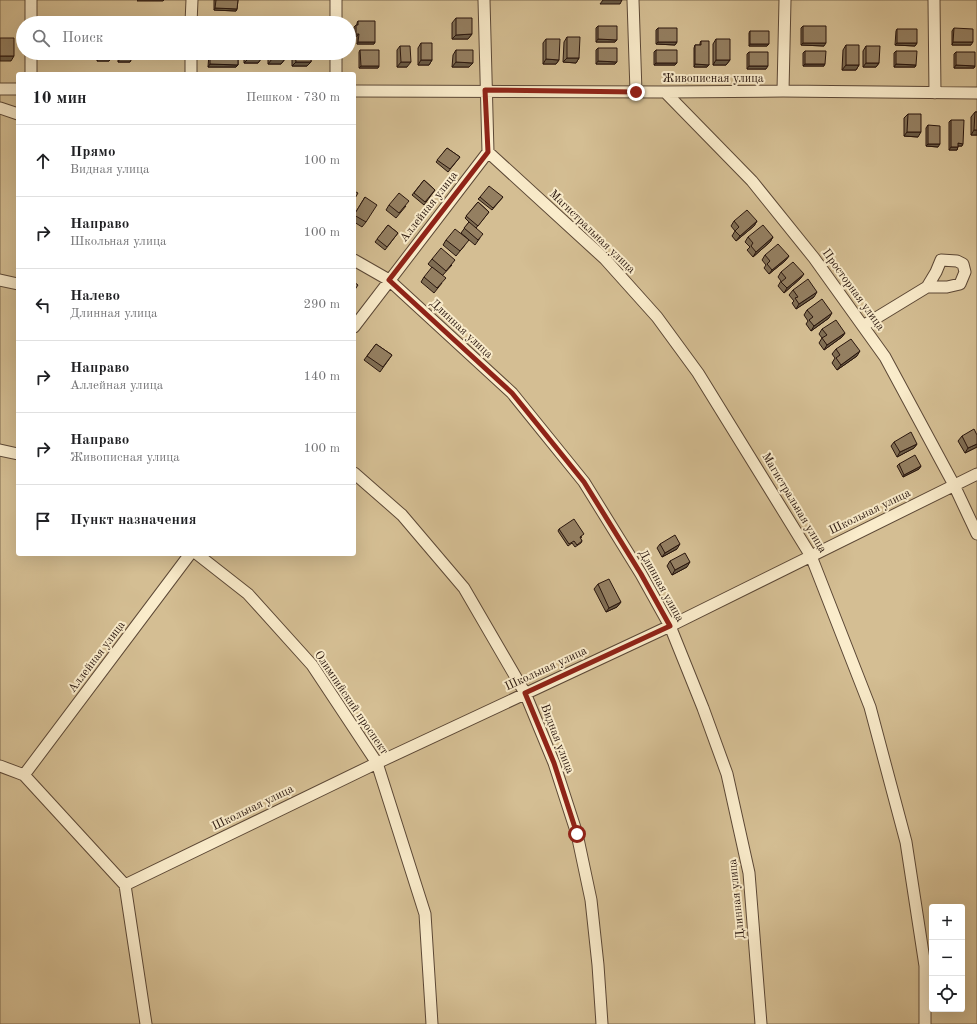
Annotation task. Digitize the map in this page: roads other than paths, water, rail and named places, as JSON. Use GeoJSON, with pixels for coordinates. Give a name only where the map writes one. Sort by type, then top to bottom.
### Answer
{"type":"FeatureCollection","features":[{"type":"Feature","properties":{"kind":"street"},"geometry":{"type":"LineString","coordinates":[[31,0],[31,16]]}},
{"type":"Feature","properties":{"kind":"street"},"geometry":{"type":"LineString","coordinates":[[192,0],[192,16]]}},
{"type":"Feature","properties":{"kind":"street"},"geometry":{"type":"LineString","coordinates":[[336,0],[336,16]]}},
{"type":"Feature","properties":{"kind":"street"},"geometry":{"type":"LineString","coordinates":[[484,0],[485,90],[488,152]]}},
{"type":"Feature","properties":{"kind":"street"},"geometry":{"type":"LineString","coordinates":[[633,0],[636,92]]}},
{"type":"Feature","properties":{"kind":"street"},"geometry":{"type":"LineString","coordinates":[[783,91],[785,0]]}},
{"type":"Feature","properties":{"kind":"street"},"geometry":{"type":"LineString","coordinates":[[934,0],[935,93]]}},
{"type":"Feature","properties":{"kind":"street"},"geometry":{"type":"LineString","coordinates":[[31,60],[31,72]]}},
{"type":"Feature","properties":{"kind":"street"},"geometry":{"type":"LineString","coordinates":[[191,60],[191,72]]}},
{"type":"Feature","properties":{"kind":"street"},"geometry":{"type":"LineString","coordinates":[[336,60],[336,72]]}},
{"type":"Feature","properties":{"kind":"street"},"geometry":{"type":"LineString","coordinates":[[0,89],[16,90]]}},
{"type":"Feature","properties":{"kind":"street","name":"Живописная улица"},"geometry":{"type":"LineString","coordinates":[[356,91],[485,90],[977,93]]}},
{"type":"Feature","properties":{"kind":"street","name":"Просторная улица"},"geometry":{"type":"LineString","coordinates":[[665,92],[752,181],[814,258],[885,357],[954,485],[977,534]]}},
{"type":"Feature","properties":{"kind":"street"},"geometry":{"type":"LineString","coordinates":[[0,108],[16,113]]}},
{"type":"Feature","properties":{"kind":"street","name":"Аллейная улица"},"geometry":{"type":"LineString","coordinates":[[356,324],[488,152]]}},
{"type":"Feature","properties":{"kind":"street","name":"Магистральная улица"},"geometry":{"type":"LineString","coordinates":[[488,152],[605,259],[657,318],[698,373],[811,556],[870,706],[906,842],[925,966],[925,1024]]}},
{"type":"Feature","properties":{"kind":"street","name":"Длинная улица"},"geometry":{"type":"LineString","coordinates":[[356,261],[389,280],[512,393],[588,489],[641,574],[670,626],[703,708],[727,774],[749,873],[761,1024]]}},
{"type":"Feature","properties":{"kind":"street"},"geometry":{"type":"LineString","coordinates":[[0,280],[16,284]]}},
{"type":"Feature","properties":{"kind":"street"},"geometry":{"type":"LineString","coordinates":[[863,326],[927,287]]}},
{"type":"Feature","properties":{"kind":"street"},"geometry":{"type":"LineString","coordinates":[[0,450],[16,454]]}},
{"type":"Feature","properties":{"kind":"street","name":"Школьная улица"},"geometry":{"type":"LineString","coordinates":[[125,885],[377,763],[670,626],[977,474]]}},
{"type":"Feature","properties":{"kind":"street","name":"Видная улица"},"geometry":{"type":"LineString","coordinates":[[356,475],[402,515],[464,588],[525,693],[554,763],[577,834],[591,900],[598,965],[602,1024]]}},
{"type":"Feature","properties":{"kind":"street","name":"Аллейная улица"},"geometry":{"type":"LineString","coordinates":[[24,775],[188,556]]}},
{"type":"Feature","properties":{"kind":"street","name":"Олимпийский проспект"},"geometry":{"type":"LineString","coordinates":[[200,556],[248,594],[312,665],[377,763],[425,914],[432,1024]]}},
{"type":"Feature","properties":{"kind":"street"},"geometry":{"type":"LineString","coordinates":[[0,766],[24,775],[125,885],[146,1024]]}}]}
